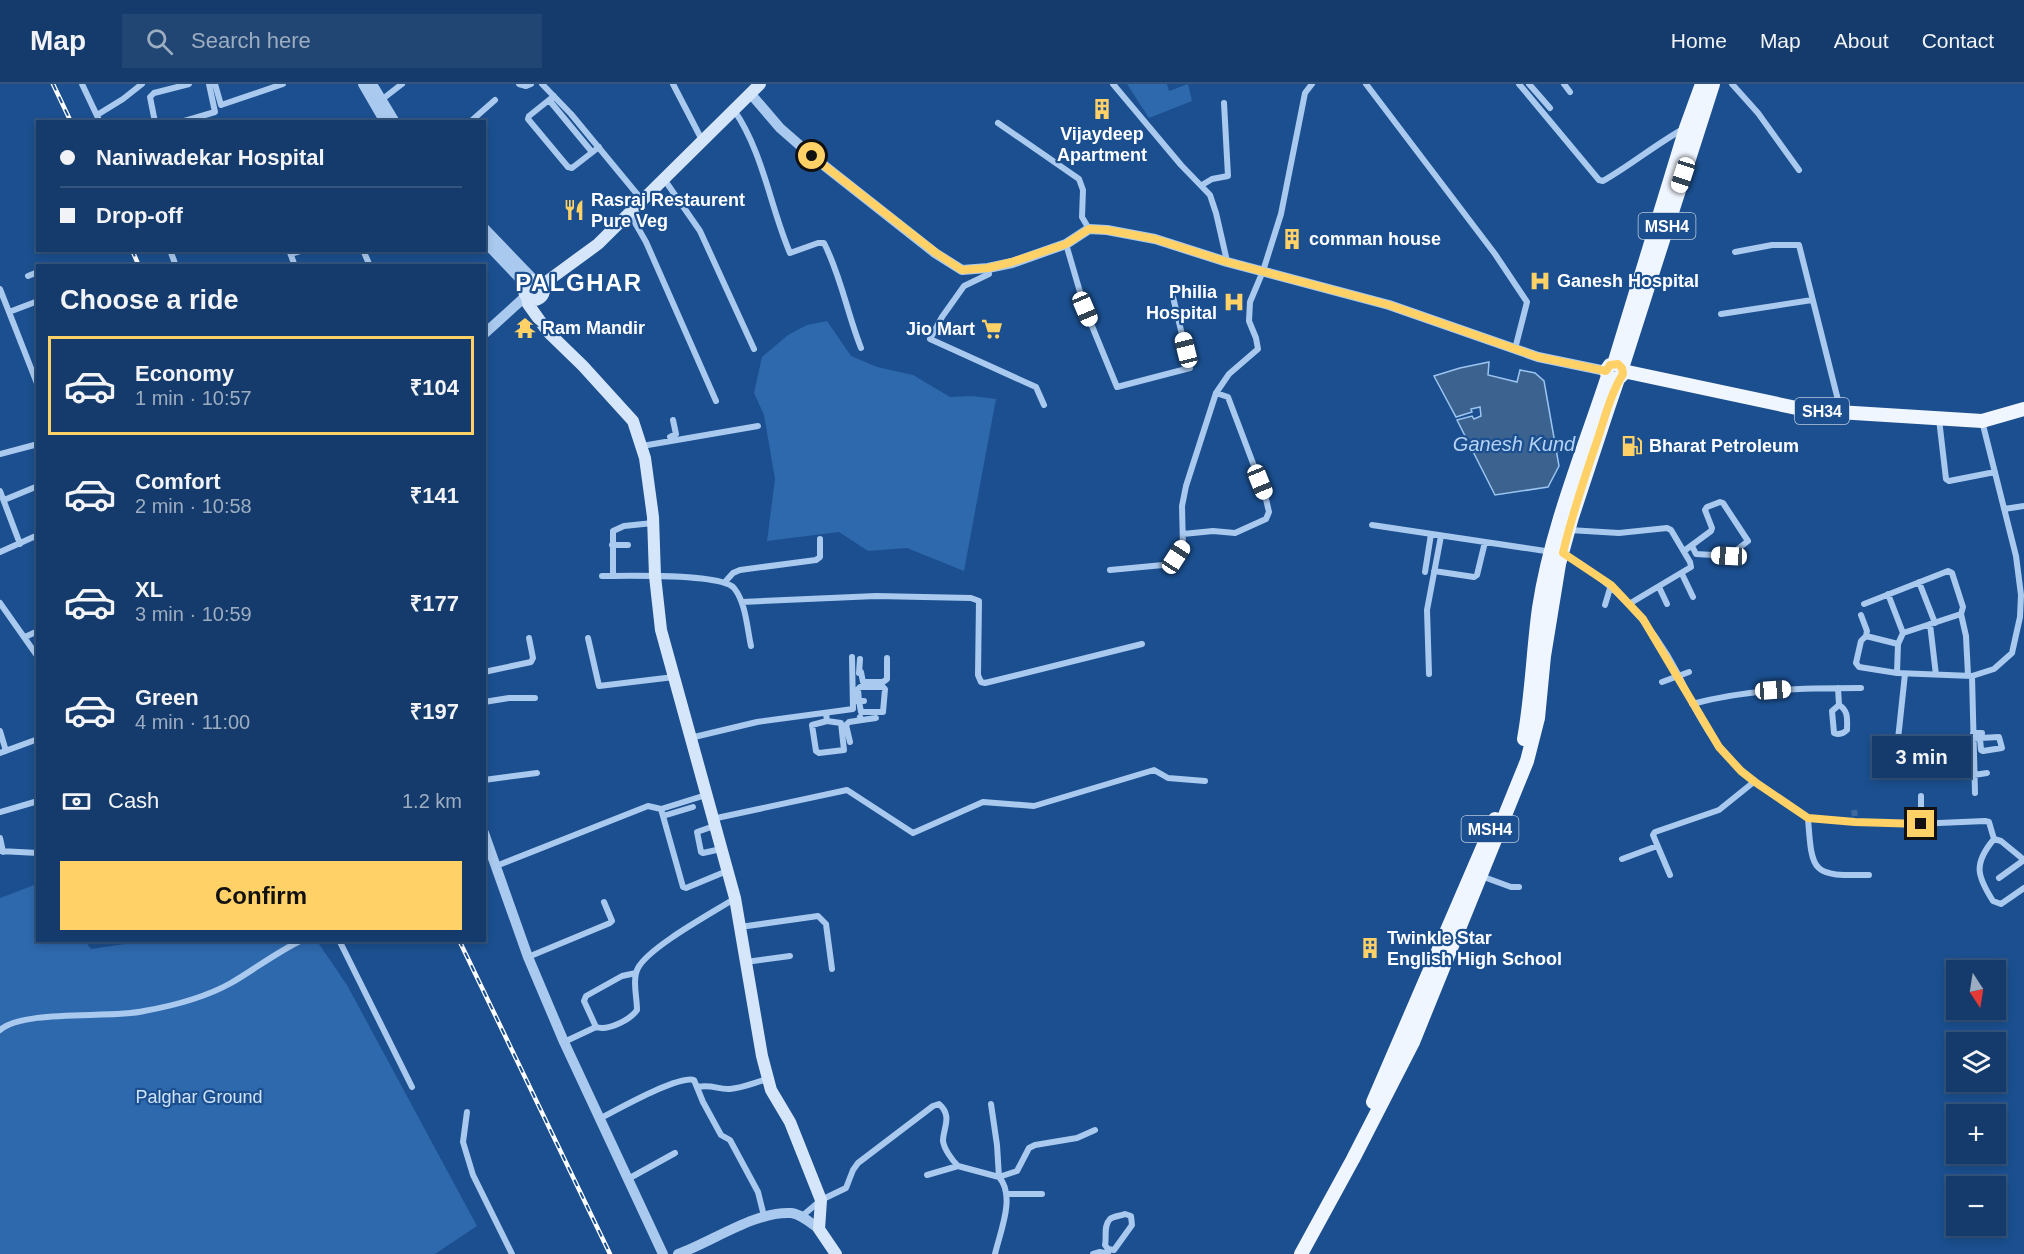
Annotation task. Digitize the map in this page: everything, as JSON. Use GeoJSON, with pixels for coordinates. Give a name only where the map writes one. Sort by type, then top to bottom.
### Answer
{"type":"FeatureCollection","features":[{"type":"Feature","properties":{"kind":"main road"},"geometry":{"type":"LineString","coordinates":[[760,84],[598,244],[532,286],[528,304],[548,332],[583,366],[633,421],[641,445],[645,458],[653,523],[654,576],[661,630],[735,898],[762,1056],[771,1090],[790,1122],[823,1206],[819,1229],[836,1254]]}},
{"type":"Feature","properties":{"kind":"main road","name":"MSH4"},"geometry":{"type":"LineString","coordinates":[[1466,899],[1481,876],[1529,751],[1538,718],[1544,656],[1559,564],[1557,553],[1568,530],[1686,128],[1701,90],[1713,84]]}},
{"type":"Feature","properties":{"kind":"main road","name":"MSH4"},"geometry":{"type":"LineString","coordinates":[[1291,1254],[1334,1178],[1430,984],[1466,899],[1511,780],[1523,743],[1529,710],[1539,608],[1701,90]]}},
{"type":"Feature","properties":{"kind":"main road","name":"SH34"},"geometry":{"type":"LineString","coordinates":[[1615,371],[1806,410],[1982,421],[2024,409]]}},
{"type":"Feature","properties":{"kind":"main road","name":"MSH4"},"geometry":{"type":"LineString","coordinates":[[1301,1254],[1413,1042],[1430,984]]}},
{"type":"Feature","properties":{"kind":"street"},"geometry":{"type":"LineString","coordinates":[[82,84],[99,120]]}},
{"type":"Feature","properties":{"kind":"street"},"geometry":{"type":"LineString","coordinates":[[97,115],[142,84]]}},
{"type":"Feature","properties":{"kind":"street"},"geometry":{"type":"LineString","coordinates":[[155,120],[150,97],[154,93],[189,84]]}},
{"type":"Feature","properties":{"kind":"street"},"geometry":{"type":"LineString","coordinates":[[188,120],[215,112],[209,84]]}},
{"type":"Feature","properties":{"kind":"street"},"geometry":{"type":"LineString","coordinates":[[215,84],[221,105],[283,84]]}},
{"type":"Feature","properties":{"kind":"street"},"geometry":{"type":"LineString","coordinates":[[363,84],[393,120]]}},
{"type":"Feature","properties":{"kind":"street"},"geometry":{"type":"LineString","coordinates":[[372,84],[384,120]]}},
{"type":"Feature","properties":{"kind":"street"},"geometry":{"type":"LineString","coordinates":[[377,103],[402,84]]}},
{"type":"Feature","properties":{"kind":"street"},"geometry":{"type":"LineString","coordinates":[[519,84],[526,86],[531,84]]}},
{"type":"Feature","properties":{"kind":"street"},"geometry":{"type":"LineString","coordinates":[[542,84],[592,152]]}},
{"type":"Feature","properties":{"kind":"street"},"geometry":{"type":"LineString","coordinates":[[673,84],[702,141]]}},
{"type":"Feature","properties":{"kind":"street"},"geometry":{"type":"LineString","coordinates":[[1113,84],[1181,165],[1210,195],[1227,262]]}},
{"type":"Feature","properties":{"kind":"street"},"geometry":{"type":"LineString","coordinates":[[1110,570],[1163,565],[1176,557],[1183,547],[1182,506],[1186,486],[1216,393],[1229,374],[1257,349],[1256,338],[1249,321],[1250,302],[1263,271],[1281,214],[1305,93],[1312,84]]}},
{"type":"Feature","properties":{"kind":"street"},"geometry":{"type":"LineString","coordinates":[[1366,84],[1495,254],[1527,302],[1515,350]]}},
{"type":"Feature","properties":{"kind":"street"},"geometry":{"type":"LineString","coordinates":[[1519,84],[1599,180],[1603,181],[1631,165],[1660,142],[1686,128]]}},
{"type":"Feature","properties":{"kind":"street"},"geometry":{"type":"LineString","coordinates":[[1564,84],[1570,92]]}},
{"type":"Feature","properties":{"kind":"street"},"geometry":{"type":"LineString","coordinates":[[1732,84],[1758,113],[1799,170]]}},
{"type":"Feature","properties":{"kind":"street"},"geometry":{"type":"LineString","coordinates":[[1528,94],[1532,87],[1550,108]]}},
{"type":"Feature","properties":{"kind":"street"},"geometry":{"type":"LineString","coordinates":[[750,93],[780,128],[804,149],[936,253],[962,270],[988,268],[1012,262],[1066,244],[1089,229],[1107,230],[1155,239],[1227,262],[1389,305],[1515,350],[1548,359],[1615,371]]}},
{"type":"Feature","properties":{"kind":"street"},"geometry":{"type":"LineString","coordinates":[[551,98],[599,147],[642,200]]}},
{"type":"Feature","properties":{"kind":"street"},"geometry":{"type":"LineString","coordinates":[[551,98],[528,119],[568,167],[572,168],[599,147]]}},
{"type":"Feature","properties":{"kind":"street"},"geometry":{"type":"LineString","coordinates":[[472,120],[495,100]]}},
{"type":"Feature","properties":{"kind":"street"},"geometry":{"type":"LineString","coordinates":[[1202,186],[1212,179],[1228,176],[1224,103]]}},
{"type":"Feature","properties":{"kind":"street"},"geometry":{"type":"LineString","coordinates":[[733,110],[745,126],[756,151],[778,225],[790,253],[824,243],[844,294],[861,348]]}},
{"type":"Feature","properties":{"kind":"street"},"geometry":{"type":"LineString","coordinates":[[999,123],[1079,179],[1083,190],[1082,217],[1089,229]]}},
{"type":"Feature","properties":{"kind":"street"},"geometry":{"type":"LineString","coordinates":[[664,179],[700,231],[754,349]]}},
{"type":"Feature","properties":{"kind":"street"},"geometry":{"type":"LineString","coordinates":[[629,213],[660,272],[716,401]]}},
{"type":"Feature","properties":{"kind":"street"},"geometry":{"type":"LineString","coordinates":[[486,230],[532,286]]}},
{"type":"Feature","properties":{"kind":"street"},"geometry":{"type":"LineString","coordinates":[[486,243],[532,286]]}},
{"type":"Feature","properties":{"kind":"street"},"geometry":{"type":"LineString","coordinates":[[1066,244],[1085,309],[1117,387],[1190,368],[1173,297]]}},
{"type":"Feature","properties":{"kind":"street"},"geometry":{"type":"LineString","coordinates":[[1735,252],[1772,245],[1799,245],[1841,412]]}},
{"type":"Feature","properties":{"kind":"street"},"geometry":{"type":"LineString","coordinates":[[988,268],[989,274],[964,286],[930,339],[1036,387],[1044,405]]}},
{"type":"Feature","properties":{"kind":"street"},"geometry":{"type":"LineString","coordinates":[[28,276],[36,273]]}},
{"type":"Feature","properties":{"kind":"street"},"geometry":{"type":"LineString","coordinates":[[486,332],[532,286]]}},
{"type":"Feature","properties":{"kind":"street"},"geometry":{"type":"LineString","coordinates":[[0,289],[36,381]]}},
{"type":"Feature","properties":{"kind":"street"},"geometry":{"type":"LineString","coordinates":[[1721,314],[1812,300]]}},
{"type":"Feature","properties":{"kind":"street"},"geometry":{"type":"LineString","coordinates":[[9,312],[36,302]]}},
{"type":"Feature","properties":{"kind":"street"},"geometry":{"type":"LineString","coordinates":[[1183,534],[1213,531],[1234,533],[1266,519],[1269,512],[1265,495],[1228,397],[1216,393]]}},
{"type":"Feature","properties":{"kind":"street"},"geometry":{"type":"LineString","coordinates":[[1939,418],[1946,479],[1950,481],[1995,472]]}},
{"type":"Feature","properties":{"kind":"street"},"geometry":{"type":"LineString","coordinates":[[641,445],[675,436],[674,420]]}},
{"type":"Feature","properties":{"kind":"street"},"geometry":{"type":"LineString","coordinates":[[1861,615],[1867,631],[1861,641],[1856,663],[1859,667],[1905,674],[1970,676],[1994,669],[2012,653],[2020,617],[2021,595],[2016,556],[1982,421]]}},
{"type":"Feature","properties":{"kind":"street"},"geometry":{"type":"LineString","coordinates":[[641,445],[758,426]]}},
{"type":"Feature","properties":{"kind":"street"},"geometry":{"type":"LineString","coordinates":[[0,454],[36,445]]}},
{"type":"Feature","properties":{"kind":"street"},"geometry":{"type":"LineString","coordinates":[[4,500],[35,487]]}},
{"type":"Feature","properties":{"kind":"street"},"geometry":{"type":"LineString","coordinates":[[0,491],[20,544]]}},
{"type":"Feature","properties":{"kind":"street"},"geometry":{"type":"LineString","coordinates":[[1684,551],[1711,531],[1705,510],[1720,502],[1723,503],[1748,541],[1729,556],[1696,554],[1692,546]]}},
{"type":"Feature","properties":{"kind":"street"},"geometry":{"type":"LineString","coordinates":[[2004,509],[2024,506]]}},
{"type":"Feature","properties":{"kind":"street"},"geometry":{"type":"LineString","coordinates":[[0,514],[8,511]]}},
{"type":"Feature","properties":{"kind":"street"},"geometry":{"type":"LineString","coordinates":[[613,576],[612,534],[616,529],[653,523]]}},
{"type":"Feature","properties":{"kind":"street"},"geometry":{"type":"LineString","coordinates":[[1372,525],[1557,553],[1611,585],[1643,619],[1719,747],[1741,771],[1808,818],[1921,824],[1985,821],[1989,822],[1994,839]]}},
{"type":"Feature","properties":{"kind":"street"},"geometry":{"type":"LineString","coordinates":[[1568,530],[1619,533],[1667,528],[1684,551],[1691,567],[1629,604]]}},
{"type":"Feature","properties":{"kind":"street"},"geometry":{"type":"LineString","coordinates":[[1425,572],[1431,534]]}},
{"type":"Feature","properties":{"kind":"street"},"geometry":{"type":"LineString","coordinates":[[0,552],[36,536]]}},
{"type":"Feature","properties":{"kind":"street"},"geometry":{"type":"LineString","coordinates":[[1429,674],[1427,610],[1441,536]]}},
{"type":"Feature","properties":{"kind":"street"},"geometry":{"type":"LineString","coordinates":[[725,582],[733,573],[740,570],[816,560],[820,557],[820,539]]}},
{"type":"Feature","properties":{"kind":"street"},"geometry":{"type":"LineString","coordinates":[[1434,572],[1474,577],[1477,575],[1485,542]]}},
{"type":"Feature","properties":{"kind":"street"},"geometry":{"type":"LineString","coordinates":[[612,545],[628,544]]}},
{"type":"Feature","properties":{"kind":"street"},"geometry":{"type":"LineString","coordinates":[[1864,604],[1948,571],[1952,573],[1963,607],[1961,614],[1966,636],[1977,736],[1975,793]]}},
{"type":"Feature","properties":{"kind":"street"},"geometry":{"type":"LineString","coordinates":[[1682,574],[1693,597]]}},
{"type":"Feature","properties":{"kind":"street"},"geometry":{"type":"LineString","coordinates":[[602,576],[654,576],[713,579],[725,582],[734,588],[742,603],[751,646]]}},
{"type":"Feature","properties":{"kind":"street"},"geometry":{"type":"LineString","coordinates":[[1920,582],[1933,623],[1936,675]]}},
{"type":"Feature","properties":{"kind":"street"},"geometry":{"type":"LineString","coordinates":[[1605,605],[1611,585]]}},
{"type":"Feature","properties":{"kind":"street"},"geometry":{"type":"LineString","coordinates":[[1659,587],[1667,604]]}},
{"type":"Feature","properties":{"kind":"street"},"geometry":{"type":"LineString","coordinates":[[1888,594],[1903,633],[1898,644],[1897,673]]}},
{"type":"Feature","properties":{"kind":"street"},"geometry":{"type":"LineString","coordinates":[[742,603],[876,597],[971,598],[979,601],[978,675],[981,682],[986,683],[1142,644]]}},
{"type":"Feature","properties":{"kind":"street"},"geometry":{"type":"LineString","coordinates":[[0,603],[36,654]]}},
{"type":"Feature","properties":{"kind":"street"},"geometry":{"type":"LineString","coordinates":[[1903,633],[1961,614]]}},
{"type":"Feature","properties":{"kind":"street"},"geometry":{"type":"LineString","coordinates":[[25,637],[36,632]]}},
{"type":"Feature","properties":{"kind":"street"},"geometry":{"type":"LineString","coordinates":[[1866,636],[1898,644]]}},
{"type":"Feature","properties":{"kind":"street"},"geometry":{"type":"LineString","coordinates":[[486,672],[531,662],[534,658],[530,638]]}},
{"type":"Feature","properties":{"kind":"street"},"geometry":{"type":"LineString","coordinates":[[588,638],[599,686],[674,677]]}},
{"type":"Feature","properties":{"kind":"street"},"geometry":{"type":"LineString","coordinates":[[690,738],[757,722],[853,710],[859,701],[858,689],[860,687],[883,687],[885,689],[883,712],[859,711],[859,701],[852,657]]}},
{"type":"Feature","properties":{"kind":"street"},"geometry":{"type":"LineString","coordinates":[[860,659],[863,682],[883,682],[887,679],[887,658]]}},
{"type":"Feature","properties":{"kind":"street"},"geometry":{"type":"LineString","coordinates":[[853,673],[861,672]]}},
{"type":"Feature","properties":{"kind":"street"},"geometry":{"type":"LineString","coordinates":[[1662,682],[1689,672]]}},
{"type":"Feature","properties":{"kind":"street"},"geometry":{"type":"LineString","coordinates":[[1895,767],[1905,674]]}},
{"type":"Feature","properties":{"kind":"street"},"geometry":{"type":"LineString","coordinates":[[1838,688],[1839,705]]}},
{"type":"Feature","properties":{"kind":"street"},"geometry":{"type":"LineString","coordinates":[[1692,704],[1751,692],[1861,688]]}},
{"type":"Feature","properties":{"kind":"street"},"geometry":{"type":"LineString","coordinates":[[486,702],[509,698],[535,698]]}},
{"type":"Feature","properties":{"kind":"street"},"geometry":{"type":"LineString","coordinates":[[853,710],[862,720]]}},
{"type":"Feature","properties":{"kind":"street"},"geometry":{"type":"LineString","coordinates":[[826,713],[827,721]]}},
{"type":"Feature","properties":{"kind":"street"},"geometry":{"type":"LineString","coordinates":[[850,742],[846,725],[849,722],[876,718]]}},
{"type":"Feature","properties":{"kind":"street"},"geometry":{"type":"LineString","coordinates":[[827,721],[842,723],[844,750],[819,753],[816,751],[812,725],[827,721]]}},
{"type":"Feature","properties":{"kind":"street"},"geometry":{"type":"LineString","coordinates":[[0,731],[3,752],[36,740]]}},
{"type":"Feature","properties":{"kind":"street"},"geometry":{"type":"LineString","coordinates":[[721,849],[700,852],[697,832],[713,823],[847,790],[913,833],[983,801],[1034,806],[1154,770],[1168,778],[1205,781]]}},
{"type":"Feature","properties":{"kind":"street"},"geometry":{"type":"LineString","coordinates":[[486,780],[537,773]]}},
{"type":"Feature","properties":{"kind":"street"},"geometry":{"type":"LineString","coordinates":[[1974,775],[1987,773]]}},
{"type":"Feature","properties":{"kind":"street"},"geometry":{"type":"LineString","coordinates":[[1670,875],[1653,835],[1655,832],[1719,810],[1755,782]]}},
{"type":"Feature","properties":{"kind":"street"},"geometry":{"type":"LineString","coordinates":[[662,812],[706,795]]}},
{"type":"Feature","properties":{"kind":"street"},"geometry":{"type":"LineString","coordinates":[[1921,796],[1921,824]]}},
{"type":"Feature","properties":{"kind":"street"},"geometry":{"type":"LineString","coordinates":[[0,812],[36,802]]}},
{"type":"Feature","properties":{"kind":"street"},"geometry":{"type":"LineString","coordinates":[[496,866],[648,806],[662,812],[693,807]]}},
{"type":"Feature","properties":{"kind":"street"},"geometry":{"type":"LineString","coordinates":[[662,812],[683,887],[686,888],[727,871]]}},
{"type":"Feature","properties":{"kind":"street"},"geometry":{"type":"LineString","coordinates":[[1808,818],[1811,854],[1815,865],[1822,872],[1839,875],[1869,875]]}},
{"type":"Feature","properties":{"kind":"street"},"geometry":{"type":"LineString","coordinates":[[0,838],[2,852],[36,853]]}},
{"type":"Feature","properties":{"kind":"street"},"geometry":{"type":"LineString","coordinates":[[486,838],[528,957],[564,1042],[663,1254]]}},
{"type":"Feature","properties":{"kind":"street"},"geometry":{"type":"LineString","coordinates":[[1994,839],[2001,841],[2024,860],[1999,878]]}},
{"type":"Feature","properties":{"kind":"street"},"geometry":{"type":"LineString","coordinates":[[1994,839],[1982,853],[1980,861],[1982,884],[1993,901],[2001,904],[2024,888]]}},
{"type":"Feature","properties":{"kind":"street"},"geometry":{"type":"LineString","coordinates":[[1622,860],[1657,846]]}},
{"type":"Feature","properties":{"kind":"street"},"geometry":{"type":"LineString","coordinates":[[1481,876],[1511,887],[1520,887]]}},
{"type":"Feature","properties":{"kind":"street"},"geometry":{"type":"LineString","coordinates":[[564,1042],[596,1027],[602,1029],[632,1017],[637,1010],[636,973],[644,959],[656,948],[735,898]]}},
{"type":"Feature","properties":{"kind":"street"},"geometry":{"type":"LineString","coordinates":[[528,957],[610,923],[612,921],[604,902]]}},
{"type":"Feature","properties":{"kind":"street"},"geometry":{"type":"LineString","coordinates":[[740,927],[818,916],[826,924],[832,969]]}},
{"type":"Feature","properties":{"kind":"street"},"geometry":{"type":"LineString","coordinates":[[0,1030],[6,1025],[53,1017],[144,1012],[201,996],[230,984],[299,942]]}},
{"type":"Feature","properties":{"kind":"street"},"geometry":{"type":"LineString","coordinates":[[340,942],[412,1087]]}},
{"type":"Feature","properties":{"kind":"street"},"geometry":{"type":"LineString","coordinates":[[746,962],[790,956]]}},
{"type":"Feature","properties":{"kind":"street"},"geometry":{"type":"LineString","coordinates":[[596,1027],[584,1001],[586,996],[622,976],[636,973]]}},
{"type":"Feature","properties":{"kind":"street"},"geometry":{"type":"LineString","coordinates":[[697,1087],[708,1085],[734,1089],[768,1078]]}},
{"type":"Feature","properties":{"kind":"street"},"geometry":{"type":"LineString","coordinates":[[599,1119],[658,1089],[689,1079],[694,1080],[722,1135],[730,1140],[758,1192],[764,1216]]}},
{"type":"Feature","properties":{"kind":"street"},"geometry":{"type":"LineString","coordinates":[[801,1217],[823,1206],[846,1188],[858,1163],[933,1106],[939,1104],[945,1114],[947,1125],[943,1139],[944,1146],[953,1161],[958,1166],[999,1177],[1017,1171],[1029,1148],[1035,1145],[1077,1138],[1095,1130]]}},
{"type":"Feature","properties":{"kind":"street"},"geometry":{"type":"LineString","coordinates":[[991,1104],[999,1177],[1005,1187],[1007,1202],[995,1254]]}},
{"type":"Feature","properties":{"kind":"street"},"geometry":{"type":"LineString","coordinates":[[467,1113],[463,1142],[473,1175],[512,1254]]}},
{"type":"Feature","properties":{"kind":"street"},"geometry":{"type":"LineString","coordinates":[[628,1179],[675,1153]]}},
{"type":"Feature","properties":{"kind":"street"},"geometry":{"type":"LineString","coordinates":[[927,1175],[958,1166]]}},
{"type":"Feature","properties":{"kind":"street"},"geometry":{"type":"LineString","coordinates":[[1006,1194],[1042,1194]]}},
{"type":"Feature","properties":{"kind":"street"},"geometry":{"type":"LineString","coordinates":[[678,1254],[700,1247],[764,1216],[792,1213],[819,1229]]}},
{"type":"Feature","properties":{"kind":"street"},"geometry":{"type":"LineString","coordinates":[[1093,1254],[1108,1252],[1114,1250],[1132,1225],[1131,1216],[1125,1214],[1108,1221],[1105,1245],[1108,1252]]}},
{"type":"Feature","properties":{"kind":"green space"},"geometry":{"type":"Polygon","coordinates":[[[1127,84],[1167,84],[1169,91],[1188,84],[1192,101],[1149,118],[1127,84]]]}},
{"type":"Feature","properties":{"kind":"green space"},"geometry":{"type":"Polygon","coordinates":[[[827,321],[851,356],[877,367],[913,375],[950,397],[972,396],[996,399],[964,571],[907,548],[868,551],[839,532],[767,541],[775,479],[764,415],[754,393],[762,357],[788,335],[807,325],[827,321]]]}},
{"type":"Feature","properties":{"kind":"green space","name":"Palghar Ground"},"geometry":{"type":"Polygon","coordinates":[[[36,884],[36,942],[86,942],[91,949],[138,942],[318,942],[347,985],[477,1226],[435,1254],[0,1254],[0,898],[36,884]]]}},
{"type":"Feature","properties":{"kind":"water","name":"Ganesh Kund"},"geometry":{"type":"Polygon","coordinates":[[[1489,362],[1488,375],[1517,382],[1520,370],[1535,373],[1544,381],[1559,466],[1548,487],[1495,495],[1457,420],[1472,416],[1474,419],[1481,416],[1480,407],[1456,417],[1434,376],[1489,362]]]}},
{"type":"Feature","properties":{"kind":"tunnel"},"geometry":{"type":"LineString","coordinates":[[1854,810],[1855,816]]}},
{"type":"Feature","properties":{"kind":"railway"},"geometry":{"type":"LineString","coordinates":[[53,84],[70,120]]}},
{"type":"Feature","properties":{"kind":"railway"},"geometry":{"type":"LineString","coordinates":[[133,252],[138,264]]}},
{"type":"Feature","properties":{"kind":"railway"},"geometry":{"type":"LineString","coordinates":[[460,942],[610,1254]]}},
{"type":"Feature","properties":{"kind":"place","name":"Vijaydeep Apartment"},"geometry":{"type":"Point","coordinates":[1102,109]}},
{"type":"Feature","properties":{"kind":"place","name":"Rasraj Restaurent Pure Veg"},"geometry":{"type":"Point","coordinates":[574,210]}},
{"type":"Feature","properties":{"kind":"place","name":"comman house"},"geometry":{"type":"Point","coordinates":[1292,239]}},
{"type":"Feature","properties":{"kind":"place","name":"Ganesh Hospital"},"geometry":{"type":"Point","coordinates":[1540,281]}},
{"type":"Feature","properties":{"kind":"place","name":"Philia Hospital"},"geometry":{"type":"Point","coordinates":[1234,302]}},
{"type":"Feature","properties":{"kind":"place","name":"Ram Mandir"},"geometry":{"type":"Point","coordinates":[525,328]}},
{"type":"Feature","properties":{"kind":"place","name":"Jio Mart"},"geometry":{"type":"Point","coordinates":[992,329]}},
{"type":"Feature","properties":{"kind":"place","name":"Bharat Petroleum"},"geometry":{"type":"Point","coordinates":[1632,446]}},
{"type":"Feature","properties":{"kind":"place","name":"Twinkle Star English High School"},"geometry":{"type":"Point","coordinates":[1370,948]}},
{"type":"Feature","properties":{"kind":"district","name":"PALGHAR"},"geometry":{"type":"Point","coordinates":[579,283]}},
{"type":"Feature","properties":{"kind":"route"},"geometry":{"type":"LineString","coordinates":[[812,156],[936,253],[962,270],[988,268],[1012,262],[1066,244],[1089,229],[1107,230],[1155,239],[1227,262],[1389,305],[1538,357],[1606,371],[1610,365],[1618,364],[1623,374],[1618,380],[1608,408],[1572,517],[1563,553],[1611,585],[1643,619],[1719,747],[1741,771],[1755,782],[1808,818],[1921,824]]}}]}
